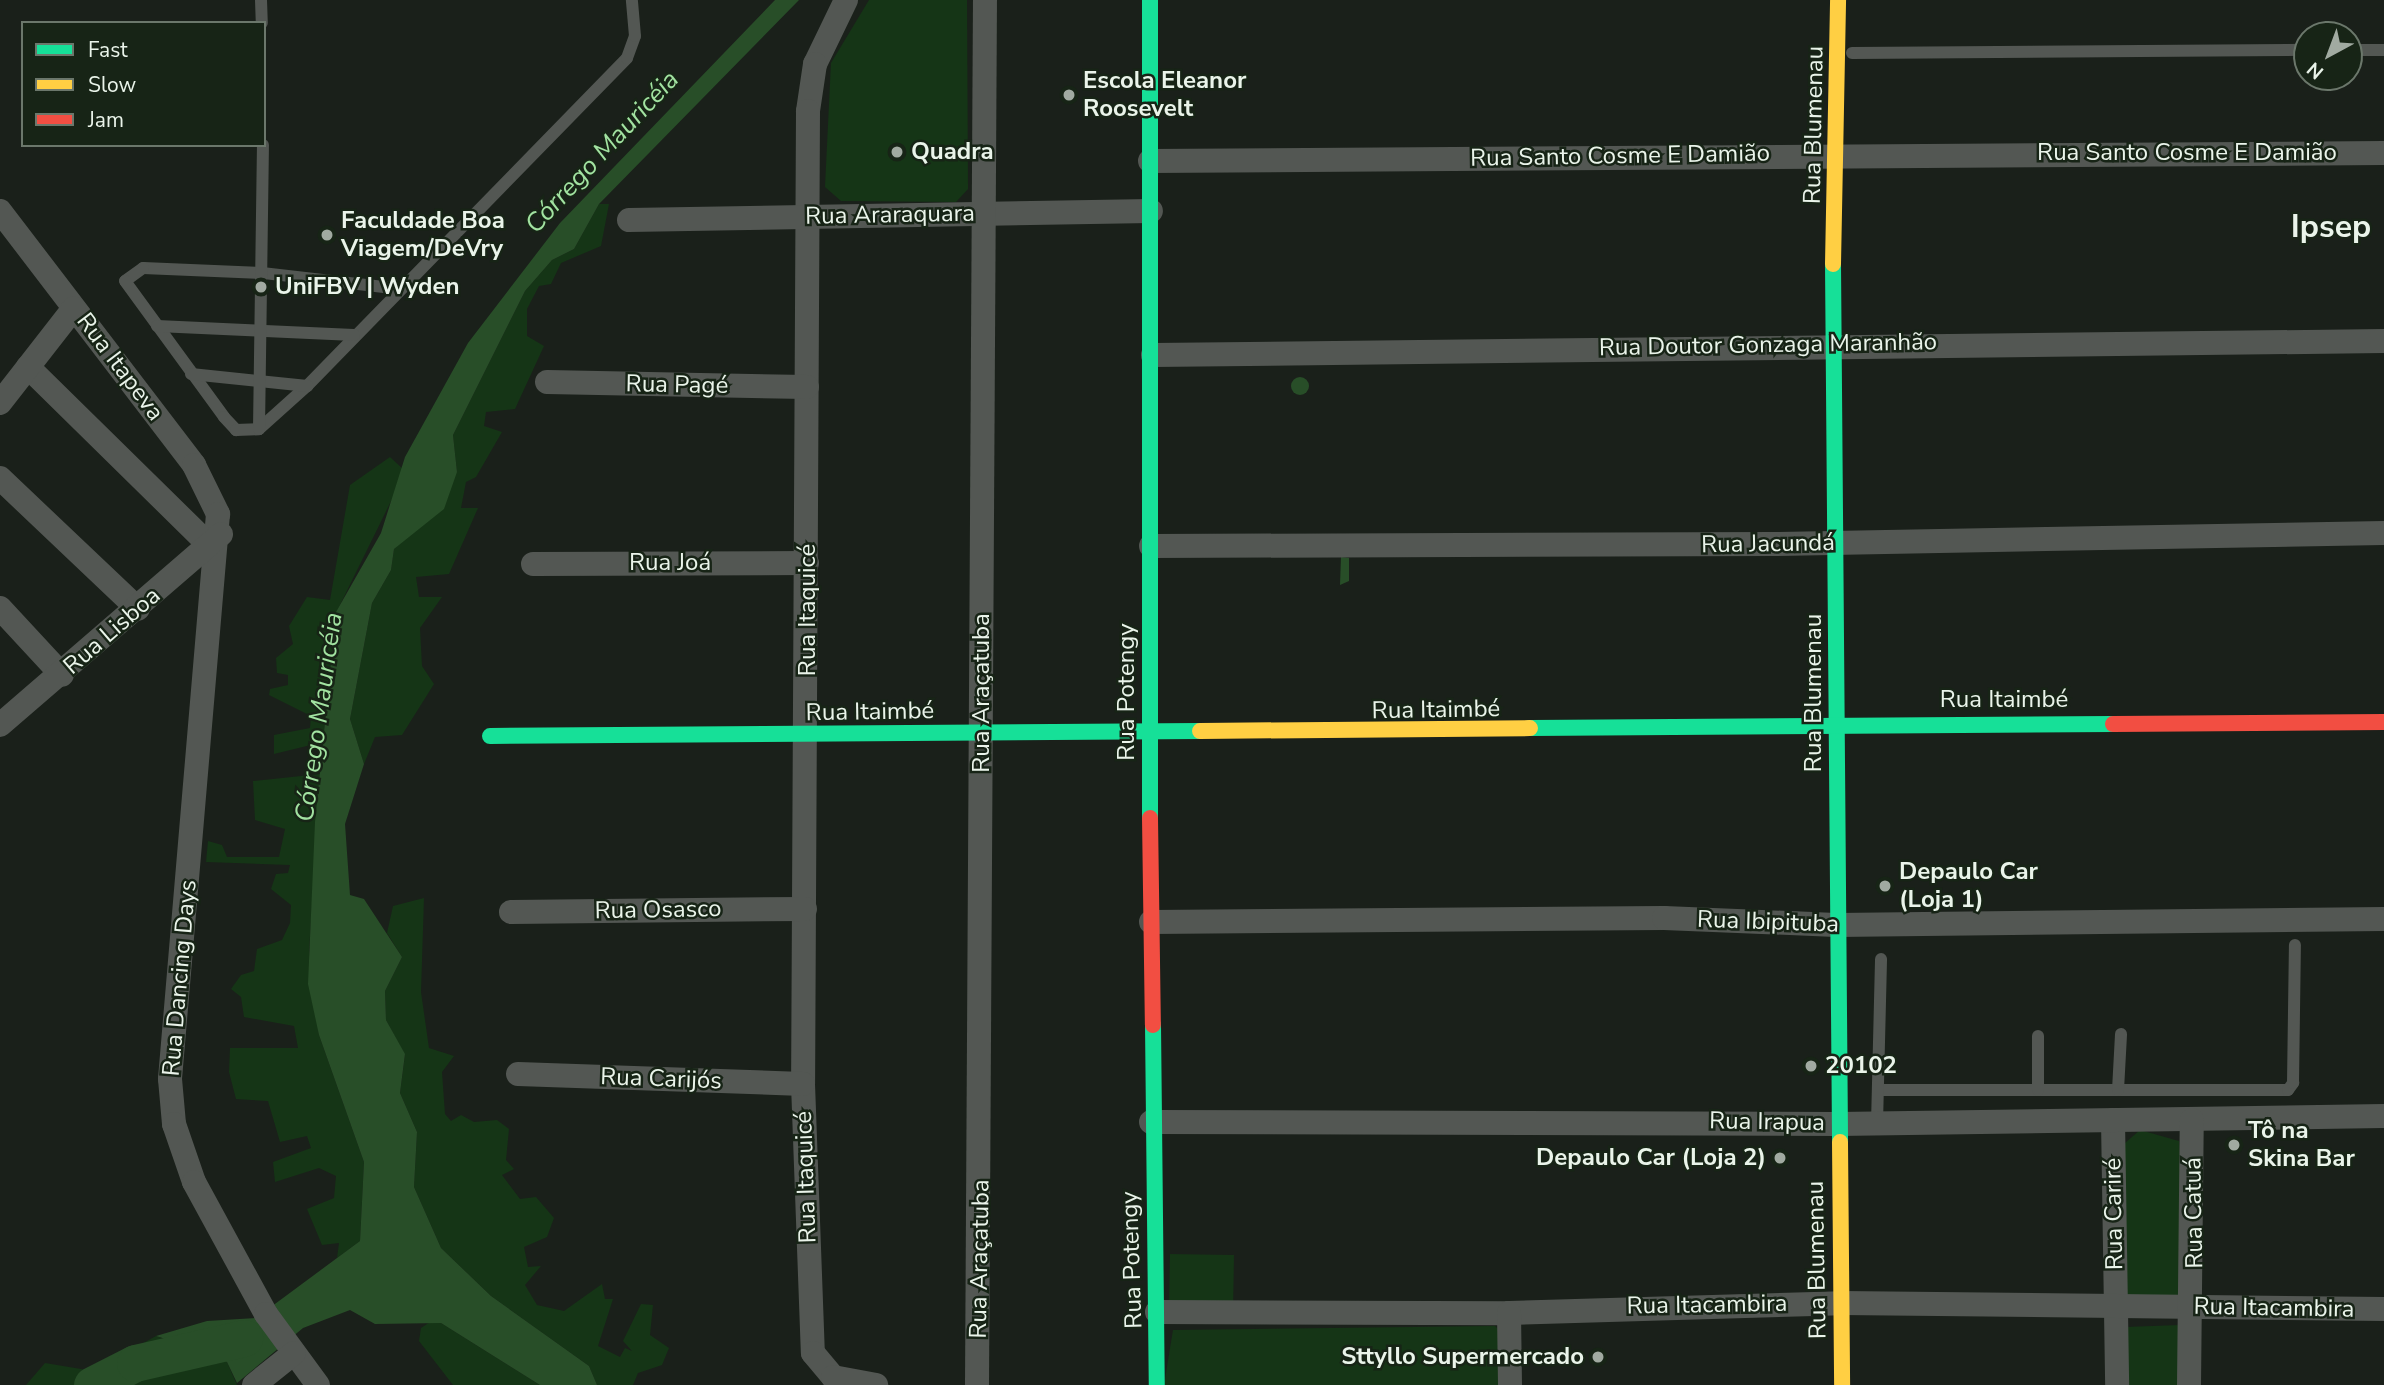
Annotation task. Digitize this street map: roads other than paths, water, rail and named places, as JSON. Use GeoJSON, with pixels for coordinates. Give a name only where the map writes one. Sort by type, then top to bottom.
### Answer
{"type":"FeatureCollection","features":[{"type":"Feature","properties":{"kind":"main road","name":"Rua Potengy"},"geometry":{"type":"LineString","coordinates":[[1150,0],[1153,355],[1149,731],[1151,1122],[1157,1385]]}},
{"type":"Feature","properties":{"kind":"main road","name":"Rua Blumenau"},"geometry":{"type":"LineString","coordinates":[[1838,0],[1845,53],[1838,153],[1832,343],[1838,723],[1836,925],[1842,1385]]}},
{"type":"Feature","properties":{"kind":"main road","name":"Rua Itaimbé"},"geometry":{"type":"LineString","coordinates":[[490,736],[1149,731],[1423,733],[1838,723],[2384,722]]}},
{"type":"Feature","properties":{"kind":"street","name":"Rua Itaquicé"},"geometry":{"type":"LineString","coordinates":[[846,0],[810,88],[807,387],[809,735],[803,1084],[813,1353],[833,1377],[876,1385]]}},
{"type":"Feature","properties":{"kind":"street","name":"Rua Araçatuba"},"geometry":{"type":"LineString","coordinates":[[977,1385],[987,213],[985,0]]}},
{"type":"Feature","properties":{"kind":"street","name":"Rua Santo Cosme E Damião"},"geometry":{"type":"LineString","coordinates":[[1150,161],[1838,153],[2384,153]]}},
{"type":"Feature","properties":{"kind":"street","name":"Rua Itapeva"},"geometry":{"type":"LineString","coordinates":[[0,211],[194,465],[215,539]]}},
{"type":"Feature","properties":{"kind":"street","name":"Rua Araraquara"},"geometry":{"type":"LineString","coordinates":[[629,220],[1151,211]]}},
{"type":"Feature","properties":{"kind":"street"},"geometry":{"type":"LineString","coordinates":[[0,403],[74,308]]}},
{"type":"Feature","properties":{"kind":"street","name":"Rua Doutor Gonzaga Maranhão"},"geometry":{"type":"LineString","coordinates":[[1153,355],[1832,343],[2384,341]]}},
{"type":"Feature","properties":{"kind":"street"},"geometry":{"type":"LineString","coordinates":[[29,367],[215,539]]}},
{"type":"Feature","properties":{"kind":"street","name":"Rua Pagé"},"geometry":{"type":"LineString","coordinates":[[547,383],[807,387]]}},
{"type":"Feature","properties":{"kind":"street"},"geometry":{"type":"LineString","coordinates":[[0,478],[138,609]]}},
{"type":"Feature","properties":{"kind":"street","name":"Rua Jacundá"},"geometry":{"type":"LineString","coordinates":[[1151,546],[1836,543],[2384,533]]}},
{"type":"Feature","properties":{"kind":"street","name":"Rua Lisboa"},"geometry":{"type":"LineString","coordinates":[[0,725],[62,675],[215,539]]}},
{"type":"Feature","properties":{"kind":"street","name":"Rua Dancing Days"},"geometry":{"type":"LineString","coordinates":[[215,539],[170,1079],[182,1154],[259,1298],[318,1385]]}},
{"type":"Feature","properties":{"kind":"street","name":"Rua Joá"},"geometry":{"type":"LineString","coordinates":[[533,564],[807,563]]}},
{"type":"Feature","properties":{"kind":"street"},"geometry":{"type":"LineString","coordinates":[[0,608],[62,675]]}},
{"type":"Feature","properties":{"kind":"street","name":"Rua Osasco"},"geometry":{"type":"LineString","coordinates":[[511,912],[806,909]]}},
{"type":"Feature","properties":{"kind":"street","name":"Rua Ibipituba"},"geometry":{"type":"LineString","coordinates":[[1151,922],[1664,918],[1836,925],[2384,919]]}},
{"type":"Feature","properties":{"kind":"street","name":"Rua Carijós"},"geometry":{"type":"LineString","coordinates":[[519,1074],[803,1084]]}},
{"type":"Feature","properties":{"kind":"street","name":"Rua Irapua"},"geometry":{"type":"LineString","coordinates":[[1151,1122],[1877,1124],[2384,1116]]}},
{"type":"Feature","properties":{"kind":"street","name":"Rua Cariré"},"geometry":{"type":"LineString","coordinates":[[2113,1120],[2117,1385]]}},
{"type":"Feature","properties":{"kind":"street","name":"Rua Catuá"},"geometry":{"type":"LineString","coordinates":[[2189,1385],[2195,1307],[2192,1120]]}},
{"type":"Feature","properties":{"kind":"street","name":"Rua Itacambira"},"geometry":{"type":"LineString","coordinates":[[1157,1312],[1508,1313],[1841,1303],[2384,1309]]}},
{"type":"Feature","properties":{"kind":"street"},"geometry":{"type":"LineString","coordinates":[[1508,1313],[1510,1385]]}},
{"type":"Feature","properties":{"kind":"street"},"geometry":{"type":"LineString","coordinates":[[254,1385],[291,1348]]}},
{"type":"Feature","properties":{"kind":"lane"},"geometry":{"type":"LineString","coordinates":[[261,0],[262,21]]}},
{"type":"Feature","properties":{"kind":"lane"},"geometry":{"type":"LineString","coordinates":[[401,289],[262,273],[131,272],[125,281],[191,374],[236,430],[259,429],[307,386],[627,58],[635,36],[632,0]]}},
{"type":"Feature","properties":{"kind":"lane"},"geometry":{"type":"LineString","coordinates":[[1845,53],[2293,50]]}},
{"type":"Feature","properties":{"kind":"lane"},"geometry":{"type":"LineString","coordinates":[[2363,50],[2384,50]]}},
{"type":"Feature","properties":{"kind":"lane"},"geometry":{"type":"LineString","coordinates":[[259,429],[263,147]]}},
{"type":"Feature","properties":{"kind":"lane"},"geometry":{"type":"LineString","coordinates":[[157,326],[355,335]]}},
{"type":"Feature","properties":{"kind":"lane"},"geometry":{"type":"LineString","coordinates":[[191,374],[307,386]]}},
{"type":"Feature","properties":{"kind":"lane"},"geometry":{"type":"LineString","coordinates":[[1879,1090],[2288,1090],[2293,1083],[2295,945]]}},
{"type":"Feature","properties":{"kind":"lane"},"geometry":{"type":"LineString","coordinates":[[1877,1124],[1881,959]]}},
{"type":"Feature","properties":{"kind":"lane"},"geometry":{"type":"LineString","coordinates":[[2118,1090],[2121,1034]]}},
{"type":"Feature","properties":{"kind":"lane"},"geometry":{"type":"LineString","coordinates":[[2038,1036],[2038,1090]]}},
{"type":"Feature","properties":{"kind":"waterway"},"geometry":{"type":"LineString","coordinates":[[92,1385],[135,1363],[244,1338]]}},
{"type":"Feature","properties":{"kind":"place","name":"Escola Eleanor Roosevelt"},"geometry":{"type":"Point","coordinates":[1069,95]}},
{"type":"Feature","properties":{"kind":"place","name":"Quadra"},"geometry":{"type":"Point","coordinates":[897,152]}},
{"type":"Feature","properties":{"kind":"place","name":"Faculdade Boa Viagem/DeVry"},"geometry":{"type":"Point","coordinates":[327,235]}},
{"type":"Feature","properties":{"kind":"place","name":"UniFBV | Wyden"},"geometry":{"type":"Point","coordinates":[261,287]}},
{"type":"Feature","properties":{"kind":"place","name":"Depaulo Car (Loja 1)"},"geometry":{"type":"Point","coordinates":[1885,886]}},
{"type":"Feature","properties":{"kind":"place","name":"20102"},"geometry":{"type":"Point","coordinates":[1811,1066]}},
{"type":"Feature","properties":{"kind":"place","name":"Tô na Skina Bar"},"geometry":{"type":"Point","coordinates":[2234,1145]}},
{"type":"Feature","properties":{"kind":"place","name":"Depaulo Car (Loja 2)"},"geometry":{"type":"Point","coordinates":[1780,1158]}},
{"type":"Feature","properties":{"kind":"place","name":"Sttyllo Supermercado"},"geometry":{"type":"Point","coordinates":[1598,1357]}},
{"type":"Feature","properties":{"kind":"district","name":"Ipsep"},"geometry":{"type":"Point","coordinates":[2331,227]}},
{"type":"Feature","properties":{"kind":"water label","name":"Córrego Mauricéia"},"geometry":{"type":"Point","coordinates":[602,152]}},
{"type":"Feature","properties":{"kind":"water label","name":"Córrego Mauricéia"},"geometry":{"type":"Point","coordinates":[319,717]}}]}
